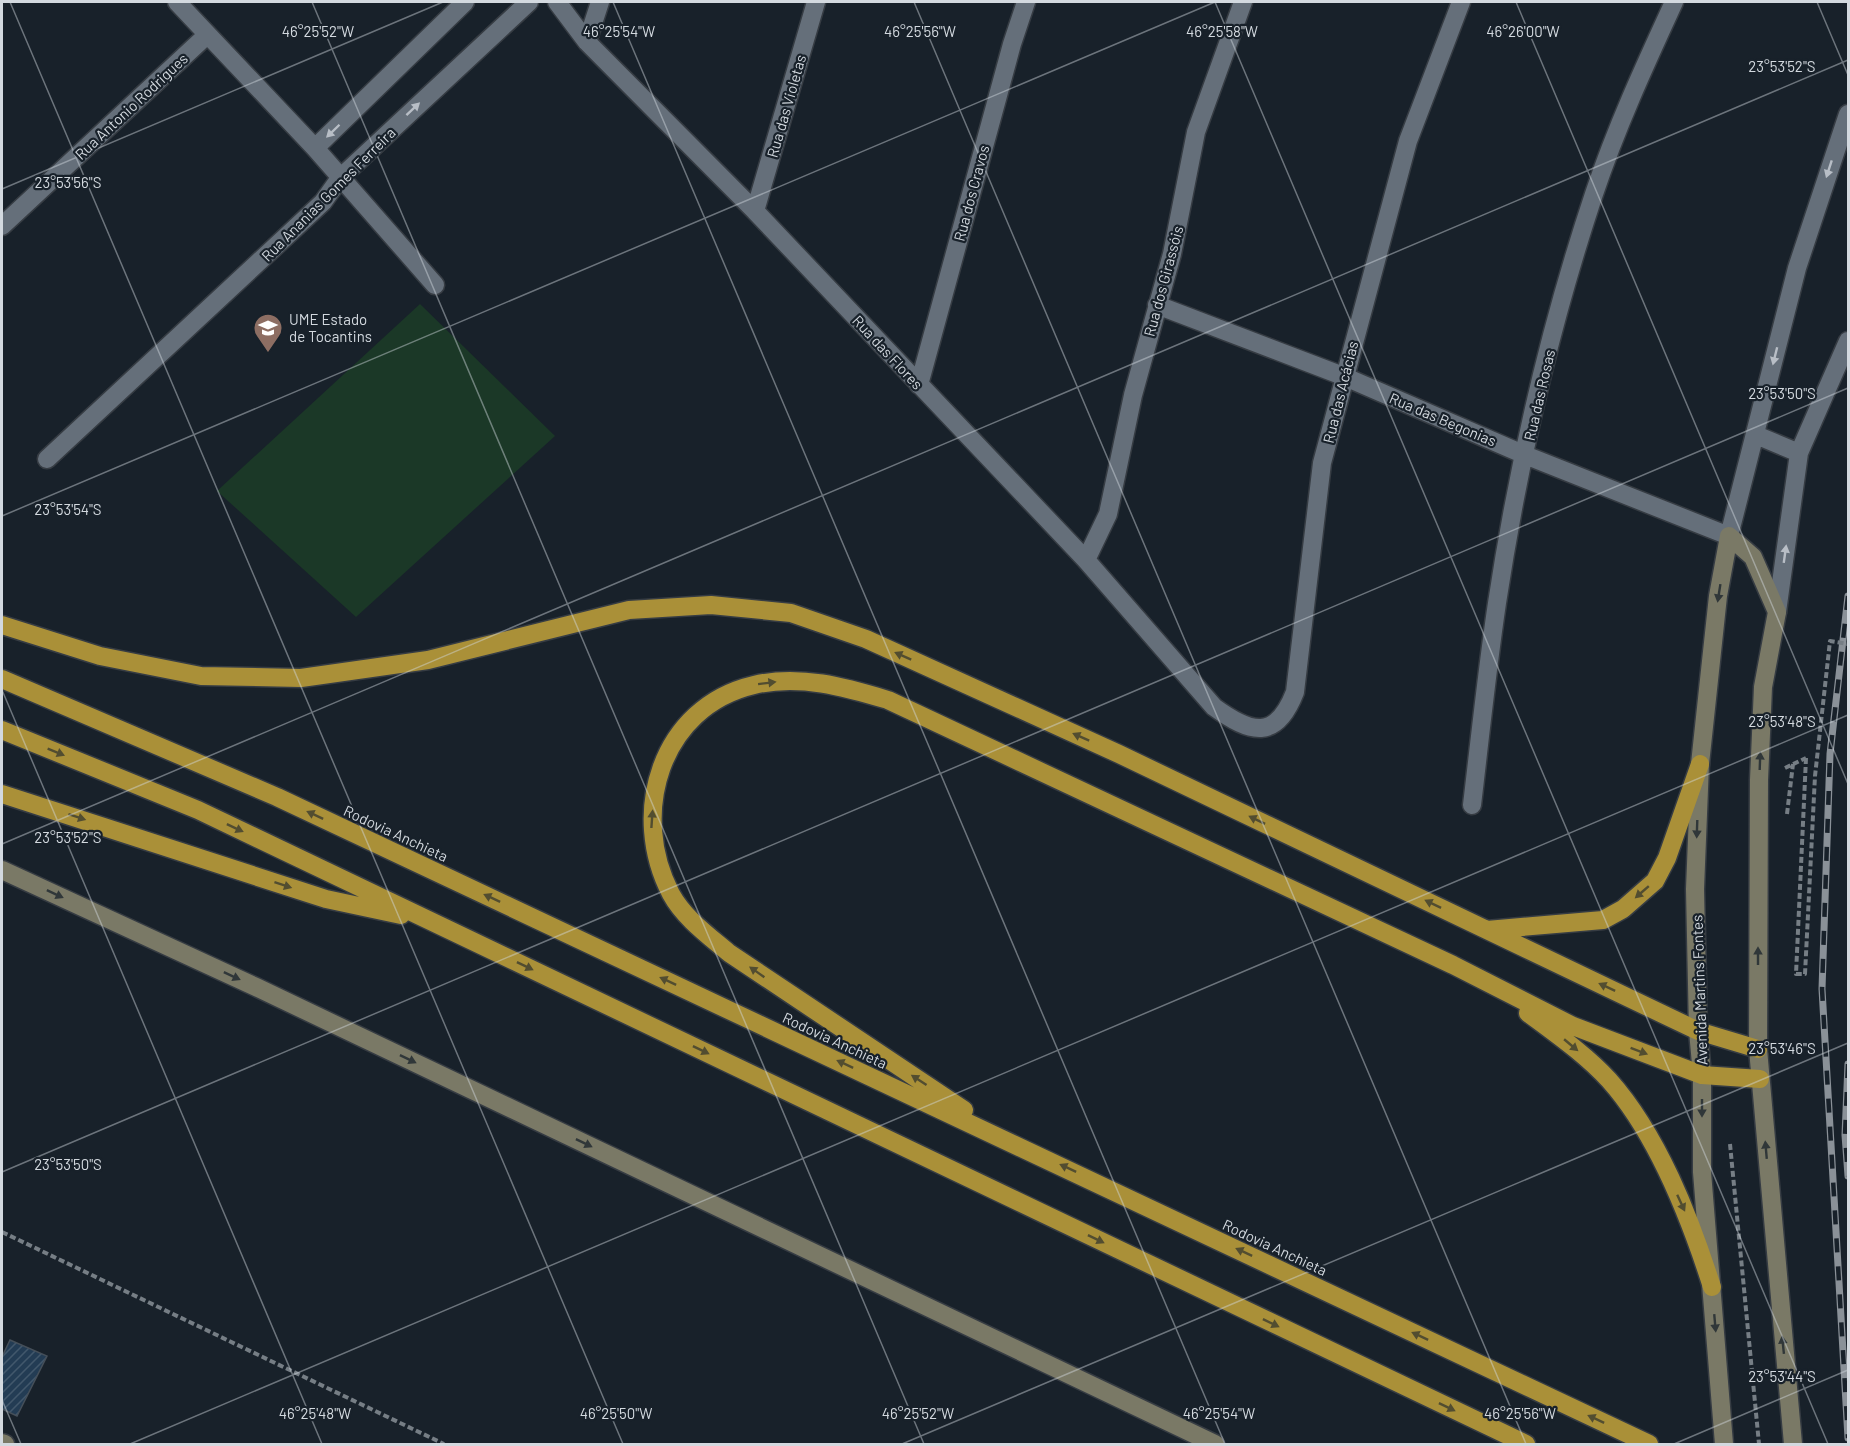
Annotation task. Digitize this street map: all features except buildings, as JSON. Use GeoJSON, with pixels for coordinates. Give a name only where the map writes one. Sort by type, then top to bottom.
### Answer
{"type":"FeatureCollection","features":[{"type":"Feature","properties":{"kind":"highway"},"geometry":{"type":"LineString","coordinates":[[2,625],[100,656],[201,675],[301,678],[428,660],[629,610],[711,605],[790,613],[866,639],[1087,740],[1698,1031],[1758,1049]]}},
{"type":"Feature","properties":{"kind":"highway","name":"Rodovia Anchieta"},"geometry":{"type":"LineString","coordinates":[[2,679],[277,797],[1649,1444]]}},
{"type":"Feature","properties":{"kind":"highway"},"geometry":{"type":"LineString","coordinates":[[1026,1149],[816,1013],[729,952],[697,926],[672,896],[659,864],[651,830],[654,793],[665,754],[687,724],[717,699],[753,685],[792,681],[843,687],[888,700],[1453,965],[1573,1026],[1702,1075],[1760,1079]]}},
{"type":"Feature","properties":{"kind":"highway"},"geometry":{"type":"LineString","coordinates":[[2,730],[198,810],[1526,1444]]}},
{"type":"Feature","properties":{"kind":"highway"},"geometry":{"type":"LineString","coordinates":[[1486,930],[1603,920],[1623,909],[1655,881],[1667,858],[1700,764]]}},
{"type":"Feature","properties":{"kind":"highway"},"geometry":{"type":"LineString","coordinates":[[2,794],[326,899],[433,922]]}},
{"type":"Feature","properties":{"kind":"highway"},"geometry":{"type":"LineString","coordinates":[[1453,965],[1514,1003],[1570,1044],[1609,1080],[1640,1123],[1668,1175],[1694,1232],[1712,1287]]}},
{"type":"Feature","properties":{"kind":"street"},"geometry":{"type":"LineString","coordinates":[[177,2],[315,148],[435,285]]}},
{"type":"Feature","properties":{"kind":"street"},"geometry":{"type":"LineString","coordinates":[[315,148],[465,2]]}},
{"type":"Feature","properties":{"kind":"street","name":"Rua Ananias Gomes Ferreira"},"geometry":{"type":"LineString","coordinates":[[47,459],[323,202],[340,178],[529,2]]}},
{"type":"Feature","properties":{"kind":"street","name":"Rua das Flores"},"geometry":{"type":"LineString","coordinates":[[556,2],[587,42],[755,211],[1086,560],[1214,707]]}},
{"type":"Feature","properties":{"kind":"street"},"geometry":{"type":"LineString","coordinates":[[587,42],[600,2]]}},
{"type":"Feature","properties":{"kind":"street","name":"Rua das Violetas"},"geometry":{"type":"LineString","coordinates":[[755,211],[816,2]]}},
{"type":"Feature","properties":{"kind":"street","name":"Rua dos Cravos"},"geometry":{"type":"LineString","coordinates":[[920,385],[1012,44],[1026,2]]}},
{"type":"Feature","properties":{"kind":"street","name":"Rua dos Girassóis"},"geometry":{"type":"LineString","coordinates":[[1086,560],[1108,514],[1133,395],[1156,305],[1172,254],[1196,132],[1243,2]]}},
{"type":"Feature","properties":{"kind":"street","name":"Rua das Acácias"},"geometry":{"type":"LineString","coordinates":[[1214,707],[1239,725],[1255,729],[1272,725],[1287,714],[1295,692],[1322,463],[1343,376],[1408,141],[1461,2]]}},
{"type":"Feature","properties":{"kind":"street","name":"Rua das Rosas"},"geometry":{"type":"LineString","coordinates":[[1472,805],[1497,603],[1525,455],[1562,300],[1595,193],[1635,86],[1674,2]]}},
{"type":"Feature","properties":{"kind":"street","name":"Rua Antonio Rodrigues"},"geometry":{"type":"LineString","coordinates":[[2,226],[207,35]]}},
{"type":"Feature","properties":{"kind":"street"},"geometry":{"type":"LineString","coordinates":[[1777,612],[1753,557],[1729,536],[1797,268],[1848,114]]}},
{"type":"Feature","properties":{"kind":"street","name":"Rua das Begonias"},"geometry":{"type":"LineString","coordinates":[[1156,305],[1343,376],[1525,455],[1729,536]]}},
{"type":"Feature","properties":{"kind":"street"},"geometry":{"type":"LineString","coordinates":[[1793,1444],[1758,1049],[1758,850],[1763,687],[1777,612],[1799,453],[1848,341]]}},
{"type":"Feature","properties":{"kind":"street"},"geometry":{"type":"LineString","coordinates":[[1756,435],[1799,453]]}},
{"type":"Feature","properties":{"kind":"street","name":"Avenida Martins Fontes"},"geometry":{"type":"LineString","coordinates":[[1724,1444],[1702,1172],[1702,1075],[1698,1031],[1695,889],[1700,764],[1718,597],[1729,536]]}},
{"type":"Feature","properties":{"kind":"street"},"geometry":{"type":"LineString","coordinates":[[2,870],[278,997],[1215,1444]]}},
{"type":"Feature","properties":{"kind":"path"},"geometry":{"type":"LineString","coordinates":[[1806,758],[1796,974],[1804,974],[1815,776],[1830,641],[1848,644]]}},
{"type":"Feature","properties":{"kind":"path"},"geometry":{"type":"LineString","coordinates":[[2,1232],[444,1444]]}},
{"type":"Feature","properties":{"kind":"green space"},"geometry":{"type":"Polygon","coordinates":[[[420,304],[555,436],[356,617],[217,491],[420,304]]]}},
{"type":"Feature","properties":{"kind":"railway"},"geometry":{"type":"LineString","coordinates":[[1848,596],[1830,754],[1822,989],[1848,1438]]}},
{"type":"Feature","properties":{"kind":"railway"},"geometry":{"type":"LineString","coordinates":[[1848,1064],[1845,1135],[1848,1176]]}},
{"type":"Feature","properties":{"kind":"place","name":"UME Estado de Tocantins"},"geometry":{"type":"Point","coordinates":[268,354]}}]}
